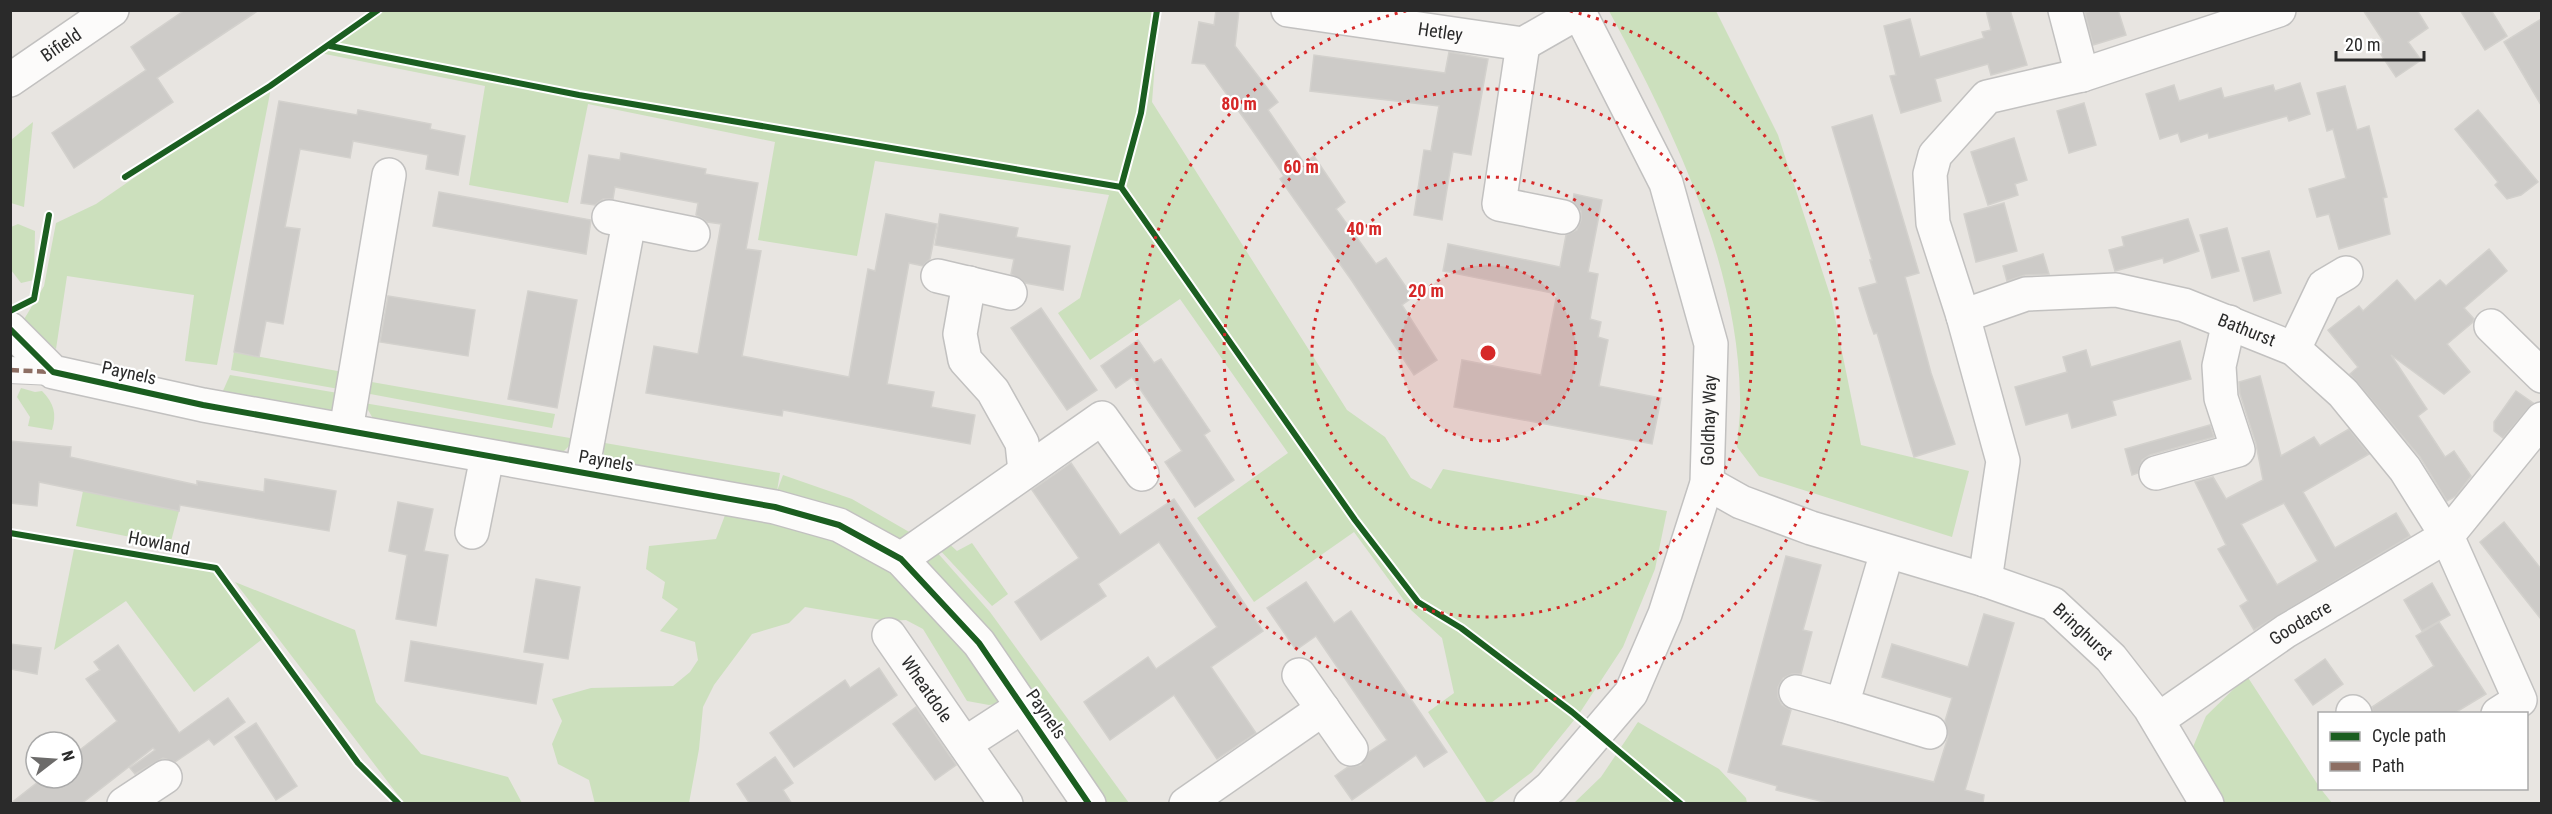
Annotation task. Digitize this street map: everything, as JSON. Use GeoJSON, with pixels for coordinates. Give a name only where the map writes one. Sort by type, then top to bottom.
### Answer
{"type":"FeatureCollection","features":[{"type":"Feature","properties":{"kind":"street","name":"Bifield"},"geometry":{"type":"LineString","coordinates":[[10,80],[112,10]]}},
{"type":"Feature","properties":{"kind":"street","name":"Hetley"},"geometry":{"type":"LineString","coordinates":[[1288,10],[1523,44]]}},
{"type":"Feature","properties":{"kind":"street"},"geometry":{"type":"LineString","coordinates":[[2065,10],[2082,75]]}},
{"type":"Feature","properties":{"kind":"street"},"geometry":{"type":"LineString","coordinates":[[1984,580],[2003,461],[1963,316],[1933,223],[1930,174],[1935,155],[1987,97],[2082,75],[2279,10]]}},
{"type":"Feature","properties":{"kind":"street"},"geometry":{"type":"LineString","coordinates":[[1563,218],[1499,204],[1523,44],[1579,11]]}},
{"type":"Feature","properties":{"kind":"street","name":"Goldhay Way"},"geometry":{"type":"LineString","coordinates":[[1531,804],[1551,787],[1631,693],[1665,614],[1707,483],[1711,344],[1666,183],[1579,11]]}},
{"type":"Feature","properties":{"kind":"street"},"geometry":{"type":"LineString","coordinates":[[345,430],[391,176]]}},
{"type":"Feature","properties":{"kind":"street","name":"Paynels"},"geometry":{"type":"LineString","coordinates":[[582,471],[619,219],[693,234]]}},
{"type":"Feature","properties":{"kind":"street"},"geometry":{"type":"LineString","coordinates":[[2294,349],[2324,286],[2346,273]]}},
{"type":"Feature","properties":{"kind":"street"},"geometry":{"type":"LineString","coordinates":[[1010,293],[954,279],[964,360],[993,391],[1022,443],[1025,471]]}},
{"type":"Feature","properties":{"kind":"street","name":"Bathurst"},"geometry":{"type":"LineString","coordinates":[[1963,316],[2026,294],[2116,290],[2184,305],[2294,349],[2343,393],[2405,470],[2447,536]]}},
{"type":"Feature","properties":{"kind":"street"},"geometry":{"type":"LineString","coordinates":[[2156,473],[2238,450],[2220,387],[2219,366],[2229,322]]}},
{"type":"Feature","properties":{"kind":"street"},"geometry":{"type":"LineString","coordinates":[[2491,326],[2541,376]]}},
{"type":"Feature","properties":{"kind":"street"},"geometry":{"type":"LineString","coordinates":[[10,329],[53,372]]}},
{"type":"Feature","properties":{"kind":"street","name":"Paynels"},"geometry":{"type":"LineString","coordinates":[[10,370],[53,372],[203,405],[775,507],[839,525],[901,559],[979,644],[1089,804]]}},
{"type":"Feature","properties":{"kind":"street"},"geometry":{"type":"LineString","coordinates":[[901,559],[1102,418],[1142,474]]}},
{"type":"Feature","properties":{"kind":"street","name":"Goodacre"},"geometry":{"type":"LineString","coordinates":[[2158,719],[2286,631],[2447,536],[2541,419]]}},
{"type":"Feature","properties":{"kind":"street"},"geometry":{"type":"LineString","coordinates":[[472,532],[487,457]]}},
{"type":"Feature","properties":{"kind":"street","name":"Bringhurst"},"geometry":{"type":"LineString","coordinates":[[1707,483],[1741,502],[1887,552],[1984,580],[2053,604],[2111,658],[2158,719],[2207,804]]}},
{"type":"Feature","properties":{"kind":"street"},"geometry":{"type":"LineString","coordinates":[[2447,536],[2520,699]]}},
{"type":"Feature","properties":{"kind":"street"},"geometry":{"type":"LineString","coordinates":[[1842,705],[1887,552]]}},
{"type":"Feature","properties":{"kind":"street","name":"Wheatdole"},"geometry":{"type":"LineString","coordinates":[[889,635],[966,743],[1006,804]]}},
{"type":"Feature","properties":{"kind":"street"},"geometry":{"type":"LineString","coordinates":[[1299,675],[1351,749]]}},
{"type":"Feature","properties":{"kind":"street"},"geometry":{"type":"LineString","coordinates":[[1796,692],[1930,732]]}},
{"type":"Feature","properties":{"kind":"street"},"geometry":{"type":"LineString","coordinates":[[966,743],[1023,706]]}},
{"type":"Feature","properties":{"kind":"street"},"geometry":{"type":"LineString","coordinates":[[1186,804],[1323,709]]}},
{"type":"Feature","properties":{"kind":"street"},"geometry":{"type":"LineString","coordinates":[[124,804],[165,777]]}},
{"type":"Feature","properties":{"kind":"green space"},"geometry":{"type":"Polygon","coordinates":[[[378,10],[1159,11],[1152,102],[1347,410],[1385,437],[1411,478],[1431,489],[1443,469],[1667,511],[1655,569],[1623,647],[1579,714],[1532,772],[1491,803],[1487,803],[1428,712],[1454,693],[1442,638],[1411,610],[1354,532],[1254,602],[1197,518],[1288,453],[1180,299],[1090,360],[1058,313],[1080,298],[1109,195],[875,161],[857,256],[758,240],[775,142],[588,104],[568,203],[469,185],[485,86],[320,53],[378,10]]]}},
{"type":"Feature","properties":{"kind":"green space"},"geometry":{"type":"Polygon","coordinates":[[[1609,11],[1716,11],[1778,135],[1831,298],[1861,445],[1969,471],[1952,537],[1759,476],[1737,447],[1740,403],[1736,346],[1728,296],[1714,246],[1678,149],[1609,11]]]}},
{"type":"Feature","properties":{"kind":"green space"},"geometry":{"type":"Polygon","coordinates":[[[272,83],[217,365],[185,361],[194,295],[67,276],[56,349],[23,321],[44,286],[56,223],[96,204],[272,83]]]}},
{"type":"Feature","properties":{"kind":"green space"},"geometry":{"type":"Polygon","coordinates":[[[33,122],[24,207],[11,203],[11,140],[33,122]]]}},
{"type":"Feature","properties":{"kind":"green space"},"geometry":{"type":"Polygon","coordinates":[[[18,224],[35,231],[34,280],[21,283],[11,270],[11,227],[18,224]]]}},
{"type":"Feature","properties":{"kind":"green space"},"geometry":{"type":"Polygon","coordinates":[[[234,352],[343,372],[339,389],[231,370],[234,352]]]}},
{"type":"Feature","properties":{"kind":"green space"},"geometry":{"type":"Polygon","coordinates":[[[230,375],[338,393],[333,411],[222,393],[230,375]]]}},
{"type":"Feature","properties":{"kind":"green space"},"geometry":{"type":"Polygon","coordinates":[[[366,381],[555,414],[552,428],[365,393],[366,381]]]}},
{"type":"Feature","properties":{"kind":"green space"},"geometry":{"type":"Polygon","coordinates":[[[21,388],[35,392],[42,391],[46,395],[52,404],[54,414],[52,430],[28,426],[30,417],[17,397],[21,388]]]}},
{"type":"Feature","properties":{"kind":"green space"},"geometry":{"type":"Polygon","coordinates":[[[364,403],[576,439],[563,452],[375,422],[364,403]]]}},
{"type":"Feature","properties":{"kind":"green space"},"geometry":{"type":"Polygon","coordinates":[[[599,442],[780,473],[777,491],[783,475],[852,499],[911,533],[909,538],[892,540],[607,461],[599,442]]]}},
{"type":"Feature","properties":{"kind":"green space"},"geometry":{"type":"Polygon","coordinates":[[[83,491],[179,511],[170,545],[76,526],[83,491]]]}},
{"type":"Feature","properties":{"kind":"green space"},"geometry":{"type":"Polygon","coordinates":[[[727,510],[801,524],[855,549],[907,585],[929,602],[1004,703],[989,705],[967,701],[923,629],[906,620],[887,621],[805,607],[789,623],[752,634],[714,685],[703,707],[699,749],[689,803],[595,804],[589,780],[558,764],[552,744],[562,721],[552,699],[591,688],[673,686],[690,672],[698,660],[695,642],[660,631],[678,609],[662,598],[665,582],[646,569],[649,546],[716,539],[727,510]]]}},
{"type":"Feature","properties":{"kind":"green space"},"geometry":{"type":"Polygon","coordinates":[[[945,540],[957,551],[972,543],[1008,594],[992,606],[938,548],[945,540]]]}},
{"type":"Feature","properties":{"kind":"green space"},"geometry":{"type":"Polygon","coordinates":[[[75,544],[214,570],[265,637],[194,692],[126,601],[54,650],[75,544]]]}},
{"type":"Feature","properties":{"kind":"green space"},"geometry":{"type":"Polygon","coordinates":[[[935,550],[990,612],[1129,803],[1105,803],[925,562],[935,550]]]}},
{"type":"Feature","properties":{"kind":"green space"},"geometry":{"type":"Polygon","coordinates":[[[235,582],[355,630],[376,702],[421,754],[508,777],[522,803],[404,803],[235,582]]]}},
{"type":"Feature","properties":{"kind":"green space"},"geometry":{"type":"Polygon","coordinates":[[[2247,676],[2318,785],[2318,790],[2322,790],[2332,803],[2221,803],[2190,754],[2206,716],[2247,676]]]}},
{"type":"Feature","properties":{"kind":"green space"},"geometry":{"type":"Polygon","coordinates":[[[1638,722],[1719,769],[1746,798],[1747,803],[1574,803],[1601,777],[1638,722]]]}},
{"type":"Feature","properties":{"kind":"building"},"geometry":{"type":"Polygon","coordinates":[[[185,10],[259,10],[157,78],[173,102],[74,168],[52,133],[146,70],[131,47],[185,10]]]}},
{"type":"Feature","properties":{"kind":"building"},"geometry":{"type":"Polygon","coordinates":[[[1216,10],[1239,10],[1235,46],[1278,102],[1268,110],[1304,163],[1314,156],[1345,202],[1336,209],[1376,264],[1386,258],[1413,297],[1402,305],[1437,360],[1414,375],[1352,281],[1280,179],[1284,176],[1248,124],[1205,64],[1192,63],[1199,22],[1214,25],[1216,10]]]}},
{"type":"Feature","properties":{"kind":"building"},"geometry":{"type":"Polygon","coordinates":[[[1986,10],[2010,10],[2027,65],[1991,75],[1988,64],[1935,79],[1941,101],[1901,113],[1890,76],[1896,75],[1884,26],[1910,19],[1920,57],[1984,38],[1982,32],[1991,30],[1986,10]]]}},
{"type":"Feature","properties":{"kind":"building"},"geometry":{"type":"Polygon","coordinates":[[[2095,10],[2118,10],[2126,35],[2093,45],[2085,13],[2095,10]]]}},
{"type":"Feature","properties":{"kind":"building"},"geometry":{"type":"Polygon","coordinates":[[[2363,10],[2417,10],[2428,28],[2408,42],[2421,60],[2396,77],[2376,47],[2384,42],[2363,10]]]}},
{"type":"Feature","properties":{"kind":"building"},"geometry":{"type":"Polygon","coordinates":[[[2460,10],[2491,10],[2507,36],[2485,50],[2460,10]]]}},
{"type":"Feature","properties":{"kind":"building"},"geometry":{"type":"Polygon","coordinates":[[[2541,19],[2541,105],[2504,42],[2541,19]]]}},
{"type":"Feature","properties":{"kind":"building"},"geometry":{"type":"Polygon","coordinates":[[[1449,52],[1488,59],[1471,155],[1453,152],[1442,220],[1414,215],[1424,150],[1431,151],[1439,106],[1310,91],[1314,55],[1445,73],[1449,52]]]}},
{"type":"Feature","properties":{"kind":"building"},"geometry":{"type":"Polygon","coordinates":[[[2300,83],[2310,114],[2289,121],[2287,116],[2209,138],[2208,133],[2181,142],[2178,133],[2160,139],[2146,94],[2174,85],[2179,101],[2221,88],[2224,98],[2273,85],[2275,91],[2300,83]]]}},
{"type":"Feature","properties":{"kind":"building"},"geometry":{"type":"Polygon","coordinates":[[[2345,86],[2357,130],[2369,126],[2387,197],[2383,198],[2390,234],[2339,249],[2329,214],[2317,217],[2309,189],[2346,178],[2333,129],[2327,131],[2317,93],[2345,86]]]}},
{"type":"Feature","properties":{"kind":"building"},"geometry":{"type":"Polygon","coordinates":[[[279,101],[357,115],[358,110],[431,124],[430,129],[465,136],[458,175],[426,169],[428,155],[353,141],[350,158],[300,149],[285,227],[300,229],[283,324],[266,321],[259,357],[234,352],[279,101]]]}},
{"type":"Feature","properties":{"kind":"building"},"geometry":{"type":"Polygon","coordinates":[[[2084,103],[2096,145],[2069,153],[2057,111],[2084,103]]]}},
{"type":"Feature","properties":{"kind":"building"},"geometry":{"type":"Polygon","coordinates":[[[2478,110],[2538,182],[2521,195],[2507,199],[2495,185],[2498,182],[2455,129],[2478,110]]]}},
{"type":"Feature","properties":{"kind":"building"},"geometry":{"type":"Polygon","coordinates":[[[1872,115],[1919,273],[1905,277],[1931,373],[1955,444],[1914,457],[1877,333],[1874,334],[1859,288],[1877,283],[1832,127],[1872,115]]]}},
{"type":"Feature","properties":{"kind":"building"},"geometry":{"type":"Polygon","coordinates":[[[2014,138],[2027,180],[2015,184],[2018,195],[1988,205],[1971,152],[2014,138]]]}},
{"type":"Feature","properties":{"kind":"building"},"geometry":{"type":"Polygon","coordinates":[[[621,153],[706,169],[705,174],[758,183],[746,249],[761,251],[742,356],[849,377],[868,269],[875,271],[886,214],[937,224],[930,259],[923,266],[909,263],[887,384],[934,392],[931,407],[975,415],[970,444],[783,410],[782,416],[646,393],[654,346],[698,354],[721,224],[707,222],[696,215],[698,203],[615,187],[613,199],[603,199],[595,205],[581,203],[589,155],[620,160],[621,153]]]}},
{"type":"Feature","properties":{"kind":"building"},"geometry":{"type":"Polygon","coordinates":[[[439,192],[591,220],[586,254],[433,226],[439,192]]]}},
{"type":"Feature","properties":{"kind":"building"},"geometry":{"type":"Polygon","coordinates":[[[1574,194],[1602,200],[1588,272],[1598,274],[1590,319],[1601,322],[1598,337],[1608,340],[1599,386],[1661,398],[1652,444],[1454,407],[1462,360],[1541,375],[1557,294],[1443,271],[1448,244],[1560,267],[1566,235],[1577,230],[1581,220],[1581,211],[1573,202],[1574,194]]]}},
{"type":"Feature","properties":{"kind":"building"},"geometry":{"type":"Polygon","coordinates":[[[2004,203],[2017,251],[1976,262],[1964,214],[2004,203]]]}},
{"type":"Feature","properties":{"kind":"building"},"geometry":{"type":"Polygon","coordinates":[[[940,214],[1018,228],[1016,237],[1070,246],[1063,290],[1025,283],[1011,274],[1014,259],[935,245],[940,214]]]}},
{"type":"Feature","properties":{"kind":"building"},"geometry":{"type":"Polygon","coordinates":[[[2188,219],[2199,251],[2164,263],[2163,258],[2115,271],[2109,250],[2124,246],[2122,237],[2188,219]]]}},
{"type":"Feature","properties":{"kind":"building"},"geometry":{"type":"Polygon","coordinates":[[[2227,228],[2239,271],[2212,278],[2200,235],[2227,228]]]}},
{"type":"Feature","properties":{"kind":"building"},"geometry":{"type":"Polygon","coordinates":[[[2489,249],[2507,271],[2464,308],[2474,319],[2473,322],[2447,344],[2470,372],[2444,394],[2391,355],[2427,409],[2418,416],[2445,457],[2454,451],[2471,476],[2456,496],[2447,501],[2420,457],[2350,374],[2358,367],[2328,330],[2359,306],[2363,311],[2397,280],[2415,301],[2440,280],[2446,286],[2489,249]]]}},
{"type":"Feature","properties":{"kind":"building"},"geometry":{"type":"Polygon","coordinates":[[[2269,251],[2281,293],[2254,301],[2242,258],[2269,251]]]}},
{"type":"Feature","properties":{"kind":"building"},"geometry":{"type":"Polygon","coordinates":[[[2043,254],[2049,274],[2025,275],[2007,281],[2003,266],[2043,254]]]}},
{"type":"Feature","properties":{"kind":"building"},"geometry":{"type":"Polygon","coordinates":[[[528,291],[577,300],[557,408],[508,399],[528,291]]]}},
{"type":"Feature","properties":{"kind":"building"},"geometry":{"type":"Polygon","coordinates":[[[388,296],[475,310],[468,356],[380,342],[388,296]]]}},
{"type":"Feature","properties":{"kind":"building"},"geometry":{"type":"Polygon","coordinates":[[[1041,308],[1097,390],[1067,410],[1011,328],[1041,308]]]}},
{"type":"Feature","properties":{"kind":"building"},"geometry":{"type":"Polygon","coordinates":[[[1138,340],[1154,363],[1161,359],[1210,431],[1204,435],[1234,480],[1195,507],[1165,462],[1182,451],[1132,377],[1116,388],[1101,366],[1138,340]]]}},
{"type":"Feature","properties":{"kind":"building"},"geometry":{"type":"Polygon","coordinates":[[[2180,341],[2191,379],[2112,401],[2116,415],[2072,428],[2068,413],[2026,425],[2015,387],[2067,372],[2063,357],[2086,350],[2091,367],[2180,341]]]}},
{"type":"Feature","properties":{"kind":"building"},"geometry":{"type":"Polygon","coordinates":[[[2260,376],[2281,456],[2314,437],[2320,446],[2349,429],[2369,454],[2303,492],[2335,548],[2396,513],[2410,536],[2254,630],[2240,606],[2248,601],[2218,549],[2226,545],[2195,482],[2213,477],[2226,499],[2263,480],[2256,444],[2240,394],[2239,382],[2260,376]],[[2284,503],[2241,524],[2277,585],[2318,561],[2284,503]]]}},
{"type":"Feature","properties":{"kind":"building"},"geometry":{"type":"Polygon","coordinates":[[[2516,391],[2533,403],[2503,438],[2494,431],[2494,422],[2516,391]]]}},
{"type":"Feature","properties":{"kind":"building"},"geometry":{"type":"Polygon","coordinates":[[[2210,425],[2214,437],[2150,455],[2142,460],[2138,473],[2132,475],[2125,449],[2210,425]]]}},
{"type":"Feature","properties":{"kind":"building"},"geometry":{"type":"Polygon","coordinates":[[[10,441],[71,447],[70,457],[197,485],[197,481],[264,492],[265,479],[336,491],[329,531],[180,505],[179,511],[39,482],[37,506],[10,503],[10,441]]]}},
{"type":"Feature","properties":{"kind":"building"},"geometry":{"type":"Polygon","coordinates":[[[1071,463],[1120,535],[1174,499],[1263,631],[1211,667],[1256,733],[1217,759],[1174,695],[1110,740],[1084,702],[1148,657],[1156,669],[1217,627],[1159,542],[1098,584],[1106,596],[1041,640],[1015,602],[1079,558],[1032,490],[1071,463]]]}},
{"type":"Feature","properties":{"kind":"building"},"geometry":{"type":"Polygon","coordinates":[[[398,502],[433,509],[424,551],[448,555],[436,626],[396,619],[407,555],[389,551],[398,502]]]}},
{"type":"Feature","properties":{"kind":"building"},"geometry":{"type":"Polygon","coordinates":[[[2504,522],[2541,569],[2541,619],[2480,542],[2504,522]]]}},
{"type":"Feature","properties":{"kind":"building"},"geometry":{"type":"Polygon","coordinates":[[[1786,556],[1821,565],[1803,630],[1812,632],[1801,674],[1792,674],[1783,678],[1778,687],[1778,697],[1782,705],[1791,710],[1781,745],[1934,782],[1948,737],[1945,721],[1952,698],[1882,677],[1892,644],[1968,667],[1984,614],[2014,623],[1965,790],[1984,795],[1983,804],[1832,804],[1776,790],[1777,786],[1728,772],[1786,556]]]}},
{"type":"Feature","properties":{"kind":"building"},"geometry":{"type":"Polygon","coordinates":[[[536,579],[580,587],[568,659],[524,652],[536,579]]]}},
{"type":"Feature","properties":{"kind":"building"},"geometry":{"type":"Polygon","coordinates":[[[1306,582],[1334,623],[1351,611],[1447,752],[1424,767],[1416,755],[1352,800],[1335,776],[1348,767],[1361,765],[1369,752],[1387,740],[1316,636],[1296,650],[1267,608],[1306,582]]]}},
{"type":"Feature","properties":{"kind":"building"},"geometry":{"type":"Polygon","coordinates":[[[2432,583],[2450,615],[2422,631],[2404,600],[2432,583]]]}},
{"type":"Feature","properties":{"kind":"building"},"geometry":{"type":"Polygon","coordinates":[[[2439,622],[2486,694],[2456,712],[2373,712],[2372,707],[2434,666],[2416,636],[2439,622]]]}},
{"type":"Feature","properties":{"kind":"building"},"geometry":{"type":"Polygon","coordinates":[[[411,641],[543,664],[536,704],[405,681],[411,641]]]}},
{"type":"Feature","properties":{"kind":"building"},"geometry":{"type":"Polygon","coordinates":[[[10,644],[41,648],[37,674],[10,669],[10,644]]]}},
{"type":"Feature","properties":{"kind":"building"},"geometry":{"type":"Polygon","coordinates":[[[118,645],[179,733],[228,698],[245,722],[214,745],[209,739],[175,762],[163,758],[135,774],[130,768],[155,750],[153,748],[81,804],[10,804],[28,790],[84,790],[84,747],[117,721],[86,679],[100,670],[94,662],[118,645]]]}},
{"type":"Feature","properties":{"kind":"building"},"geometry":{"type":"Polygon","coordinates":[[[2325,659],[2343,684],[2313,705],[2295,680],[2325,659]]]}},
{"type":"Feature","properties":{"kind":"building"},"geometry":{"type":"Polygon","coordinates":[[[879,668],[897,695],[794,767],[770,733],[845,680],[850,688],[879,668]]]}},
{"type":"Feature","properties":{"kind":"building"},"geometry":{"type":"Polygon","coordinates":[[[916,707],[956,765],[935,780],[893,724],[916,707]]]}},
{"type":"Feature","properties":{"kind":"building"},"geometry":{"type":"Polygon","coordinates":[[[256,723],[297,786],[276,800],[235,737],[256,723]]]}},
{"type":"Feature","properties":{"kind":"building"},"geometry":{"type":"Polygon","coordinates":[[[775,757],[793,783],[783,790],[792,804],[750,804],[737,784],[775,757]]]}},
{"type":"Feature","properties":{"kind":"marked path"},"geometry":{"type":"LineString","coordinates":[[10,370],[52,372]]}},
{"type":"Feature","properties":{"kind":"cycle path"},"geometry":{"type":"LineString","coordinates":[[125,177],[270,86],[378,10]]}},
{"type":"Feature","properties":{"kind":"cycle path"},"geometry":{"type":"LineString","coordinates":[[1121,187],[1141,113],[1157,10]]}},
{"type":"Feature","properties":{"kind":"cycle path"},"geometry":{"type":"LineString","coordinates":[[330,46],[579,95],[1121,187],[1355,520],[1418,602],[1461,628],[1572,712],[1681,804]]}},
{"type":"Feature","properties":{"kind":"cycle path"},"geometry":{"type":"LineString","coordinates":[[10,311],[34,299],[49,215]]}},
{"type":"Feature","properties":{"kind":"cycle path"},"geometry":{"type":"LineString","coordinates":[[10,329],[53,372],[203,405],[775,507],[839,525],[901,559],[979,643],[1089,804]]}},
{"type":"Feature","properties":{"kind":"cycle path","name":"Howland"},"geometry":{"type":"LineString","coordinates":[[10,533],[216,568],[358,763],[399,804]]}}]}
